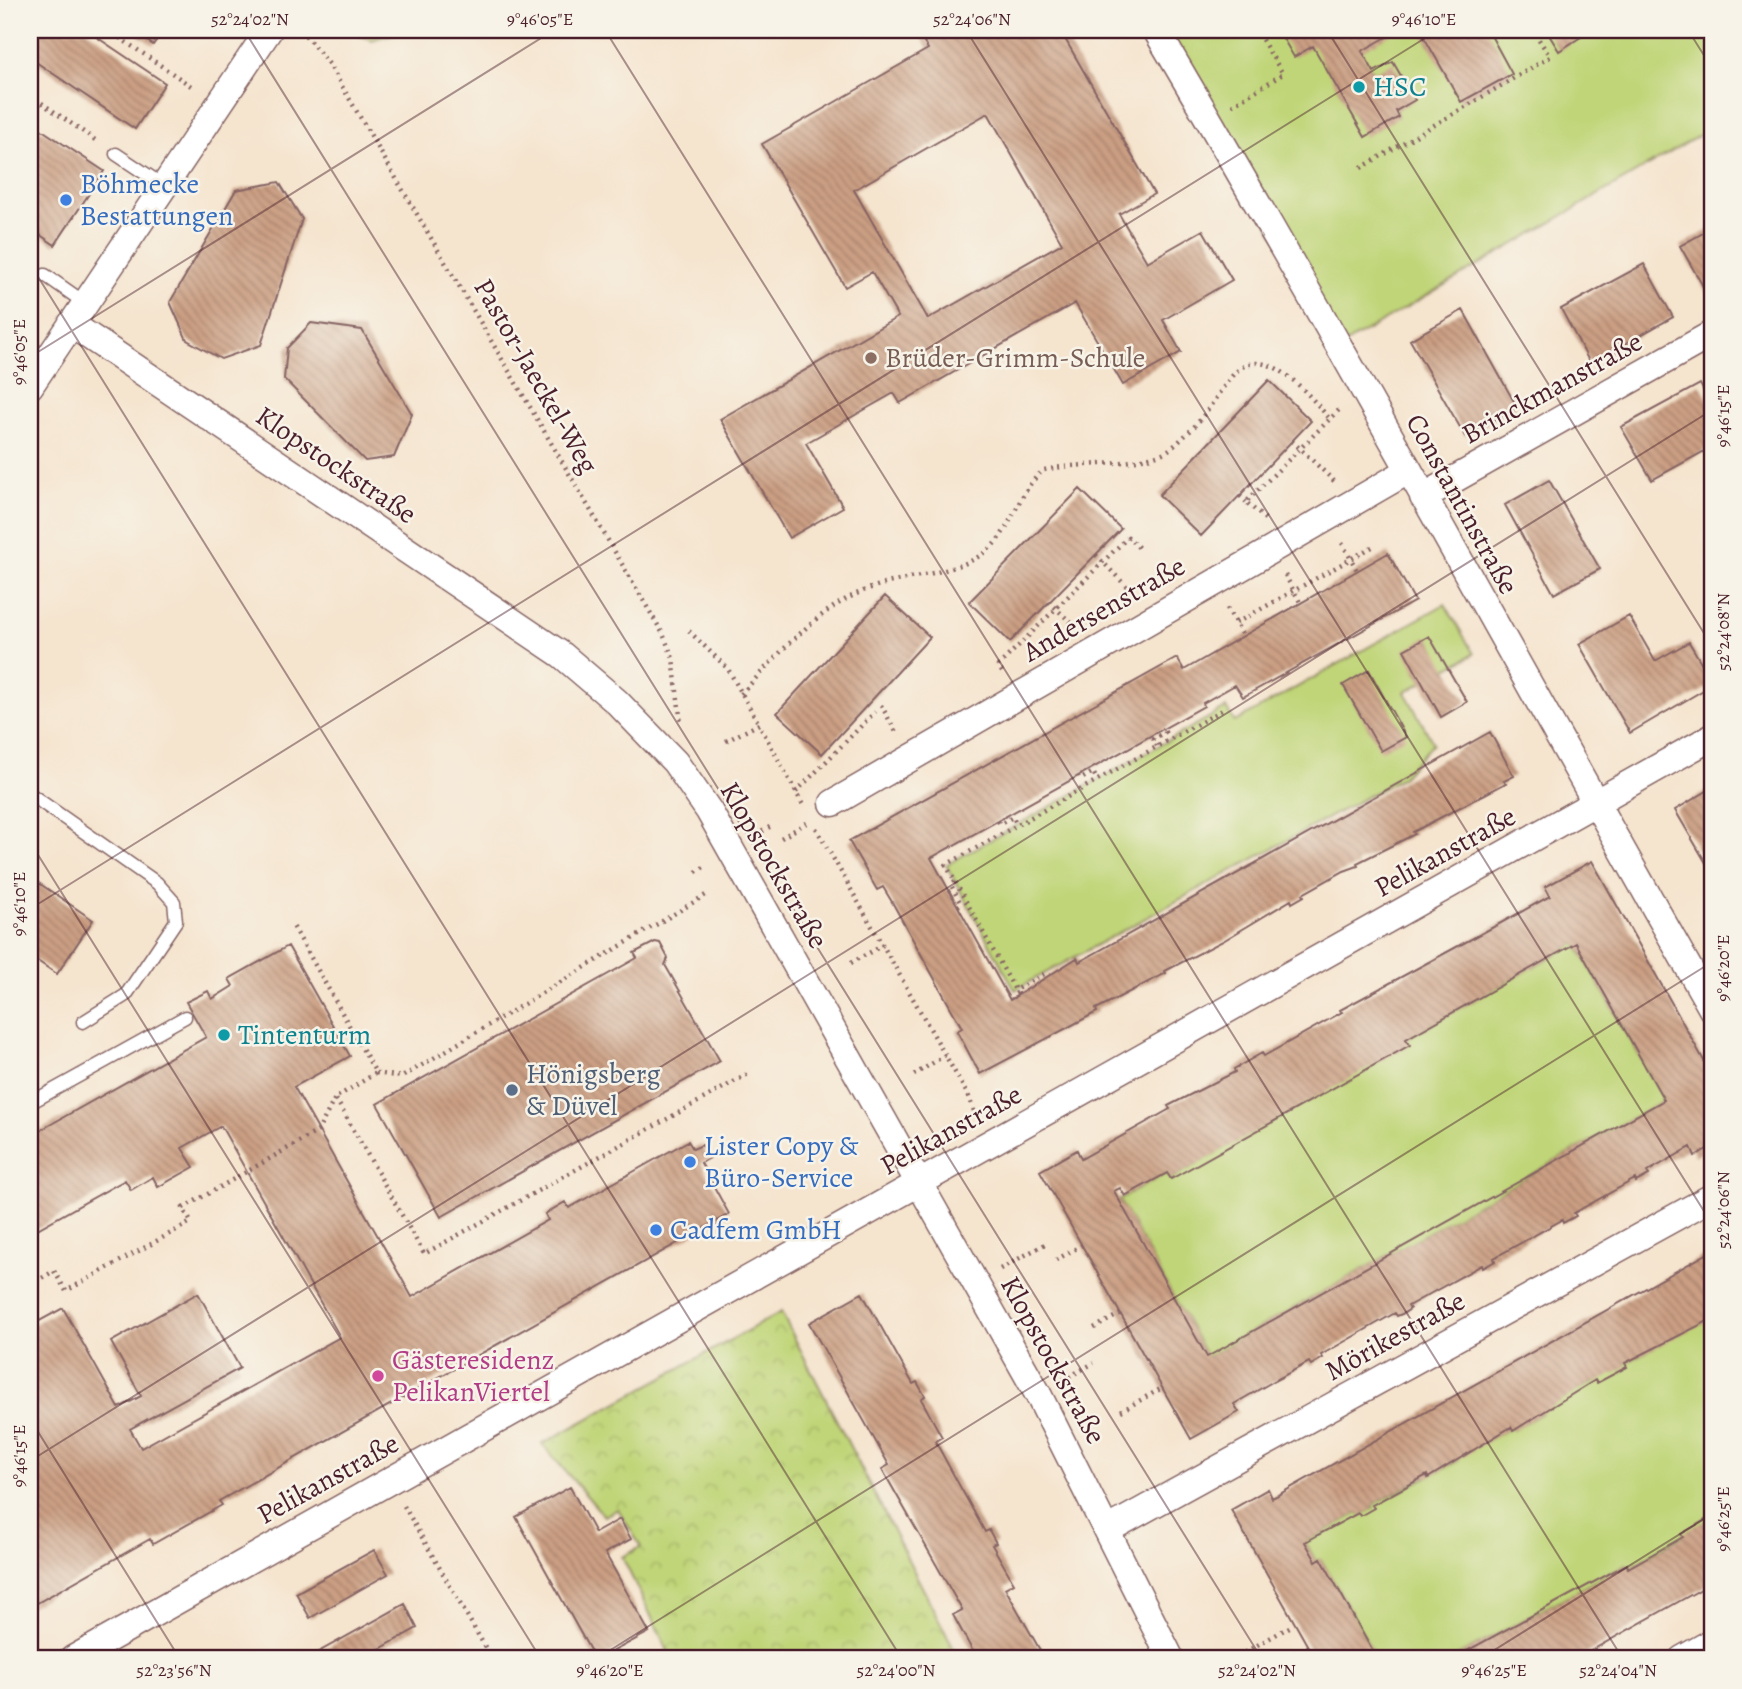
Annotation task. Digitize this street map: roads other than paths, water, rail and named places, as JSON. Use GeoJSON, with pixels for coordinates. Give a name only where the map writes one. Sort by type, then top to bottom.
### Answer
{"type":"FeatureCollection","features":[{"type":"Feature","properties":{"kind":"street"},"geometry":{"type":"LineString","coordinates":[[30,386],[268,30]]}},
{"type":"Feature","properties":{"kind":"street","name":"Constantinstraße"},"geometry":{"type":"LineString","coordinates":[[1156,30],[1313,296],[1361,387],[1712,1010]]}},
{"type":"Feature","properties":{"kind":"street","name":"Klopstockstraße"},"geometry":{"type":"LineString","coordinates":[[78,314],[562,655],[617,702],[674,761],[726,840],[1038,1394],[1171,1659]]}},
{"type":"Feature","properties":{"kind":"street","name":"Brinckmanstraße"},"geometry":{"type":"LineString","coordinates":[[1423,497],[1712,334]]}},
{"type":"Feature","properties":{"kind":"street","name":"Andersenstraße"},"geometry":{"type":"LineString","coordinates":[[833,803],[1408,471]]}},
{"type":"Feature","properties":{"kind":"street","name":"Pelikanstraße"},"geometry":{"type":"LineString","coordinates":[[73,1659],[1712,737]]}},
{"type":"Feature","properties":{"kind":"street","name":"Mörikestraße"},"geometry":{"type":"LineString","coordinates":[[1107,1530],[1712,1197]]}},
{"type":"Feature","properties":{"kind":"street"},"geometry":{"type":"LineString","coordinates":[[1682,1659],[1712,1642]]}},
{"type":"Feature","properties":{"kind":"lane"},"geometry":{"type":"LineString","coordinates":[[116,154],[164,186]]}},
{"type":"Feature","properties":{"kind":"lane"},"geometry":{"type":"LineString","coordinates":[[45,275],[78,314]]}},
{"type":"Feature","properties":{"kind":"lane"},"geometry":{"type":"LineString","coordinates":[[30,794],[157,883],[174,902],[176,921],[126,995],[83,1023]]}},
{"type":"Feature","properties":{"kind":"lane"},"geometry":{"type":"LineString","coordinates":[[30,1103],[185,1017]]}},
{"type":"Feature","properties":{"kind":"place","name":"HSC"},"geometry":{"type":"Point","coordinates":[1359,87]}},
{"type":"Feature","properties":{"kind":"place","name":"Böhmecke Bestattungen"},"geometry":{"type":"Point","coordinates":[66,200]}},
{"type":"Feature","properties":{"kind":"place","name":"Brüder-Grimm-Schule"},"geometry":{"type":"Point","coordinates":[871,358]}},
{"type":"Feature","properties":{"kind":"place","name":"Tintenturm"},"geometry":{"type":"Point","coordinates":[224,1035]}},
{"type":"Feature","properties":{"kind":"place","name":"Hönigsberg & Düvel"},"geometry":{"type":"Point","coordinates":[512,1090]}},
{"type":"Feature","properties":{"kind":"place","name":"Lister Copy & Büro-Service"},"geometry":{"type":"Point","coordinates":[690,1162]}},
{"type":"Feature","properties":{"kind":"place","name":"Cadfem GmbH"},"geometry":{"type":"Point","coordinates":[656,1230]}},
{"type":"Feature","properties":{"kind":"place","name":"Gästeresidenz PelikanViertel"},"geometry":{"type":"Point","coordinates":[378,1376]}}]}
